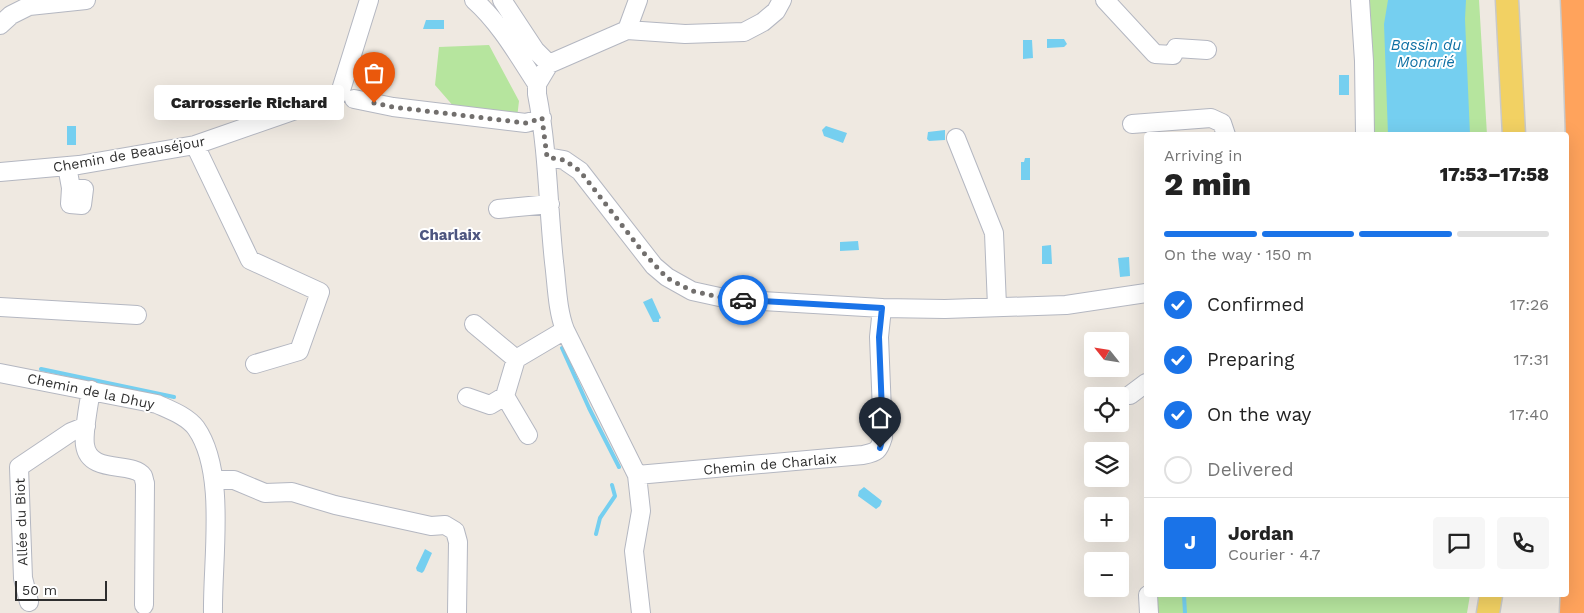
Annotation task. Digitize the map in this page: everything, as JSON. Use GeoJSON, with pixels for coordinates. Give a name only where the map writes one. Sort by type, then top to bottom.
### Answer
{"type":"FeatureCollection","features":[{"type":"Feature","properties":{"kind":"highway"},"geometry":{"type":"LineString","coordinates":[[1573,613],[1579,495],[1582,257],[1580,121],[1574,0]]}},
{"type":"Feature","properties":{"kind":"main road"},"geometry":{"type":"LineString","coordinates":[[1507,0],[1514,132]]}},
{"type":"Feature","properties":{"kind":"main road"},"geometry":{"type":"LineString","coordinates":[[1488,613],[1491,597]]}},
{"type":"Feature","properties":{"kind":"street"},"geometry":{"type":"LineString","coordinates":[[0,24],[11,15],[29,6],[86,0]]}},
{"type":"Feature","properties":{"kind":"street"},"geometry":{"type":"LineString","coordinates":[[369,0],[347,96],[393,107],[526,123],[542,118]]}},
{"type":"Feature","properties":{"kind":"street"},"geometry":{"type":"LineString","coordinates":[[474,0],[528,55],[548,64]]}},
{"type":"Feature","properties":{"kind":"street"},"geometry":{"type":"LineString","coordinates":[[502,0],[528,55],[537,84],[547,157],[560,316],[637,475],[641,511],[634,551],[641,613]]}},
{"type":"Feature","properties":{"kind":"street"},"geometry":{"type":"LineString","coordinates":[[627,30],[638,0]]}},
{"type":"Feature","properties":{"kind":"street"},"geometry":{"type":"LineString","coordinates":[[537,84],[548,64],[627,30],[685,34],[744,32],[763,22],[776,11],[782,0]]}},
{"type":"Feature","properties":{"kind":"street"},"geometry":{"type":"LineString","coordinates":[[1105,0],[1155,54],[1173,55],[1176,48],[1207,50]]}},
{"type":"Feature","properties":{"kind":"street"},"geometry":{"type":"LineString","coordinates":[[1360,0],[1364,61],[1365,132]]}},
{"type":"Feature","properties":{"kind":"street","name":"Chemin de Beauséjour"},"geometry":{"type":"LineString","coordinates":[[0,172],[67,166],[196,145],[306,107],[347,96]]}},
{"type":"Feature","properties":{"kind":"street"},"geometry":{"type":"LineString","coordinates":[[1132,124],[1211,118],[1222,123],[1225,132]]}},
{"type":"Feature","properties":{"kind":"street"},"geometry":{"type":"LineString","coordinates":[[956,138],[994,233],[997,306]]}},
{"type":"Feature","properties":{"kind":"street"},"geometry":{"type":"LineString","coordinates":[[196,145],[250,260],[320,292],[299,350],[255,364]]}},
{"type":"Feature","properties":{"kind":"street"},"geometry":{"type":"LineString","coordinates":[[547,157],[564,160],[580,171],[654,266],[667,278],[692,291],[724,298],[882,308],[1066,305],[1144,293]]}},
{"type":"Feature","properties":{"kind":"street"},"geometry":{"type":"LineString","coordinates":[[67,166],[71,188]]}},
{"type":"Feature","properties":{"kind":"street"},"geometry":{"type":"LineString","coordinates":[[498,209],[550,204]]}},
{"type":"Feature","properties":{"kind":"street"},"geometry":{"type":"LineString","coordinates":[[0,307],[137,315]]}},
{"type":"Feature","properties":{"kind":"street","name":"Chemin de Charlaix"},"geometry":{"type":"LineString","coordinates":[[637,475],[864,456],[880,448],[883,437],[879,337],[882,308]]}},
{"type":"Feature","properties":{"kind":"street"},"geometry":{"type":"LineString","coordinates":[[474,324],[516,360]]}},
{"type":"Feature","properties":{"kind":"street"},"geometry":{"type":"LineString","coordinates":[[467,397],[490,405],[505,396],[516,360],[566,330]]}},
{"type":"Feature","properties":{"kind":"street","name":"Chemin de la Dhuy"},"geometry":{"type":"LineString","coordinates":[[0,373],[157,404],[178,414],[195,427],[210,457],[214,480],[216,530],[213,613]]}},
{"type":"Feature","properties":{"kind":"street"},"geometry":{"type":"LineString","coordinates":[[1130,395],[1144,385]]}},
{"type":"Feature","properties":{"kind":"street"},"geometry":{"type":"LineString","coordinates":[[91,390],[85,445],[90,457],[98,463],[137,471],[143,476],[145,483],[144,605]]}},
{"type":"Feature","properties":{"kind":"street"},"geometry":{"type":"LineString","coordinates":[[505,396],[528,435]]}},
{"type":"Feature","properties":{"kind":"street","name":"Allée du Biot"},"geometry":{"type":"LineString","coordinates":[[29,602],[23,578],[19,467],[71,432],[86,426]]}},
{"type":"Feature","properties":{"kind":"street"},"geometry":{"type":"LineString","coordinates":[[214,480],[234,480],[265,493],[292,492],[335,506],[432,526],[445,525],[455,531],[458,542],[457,613]]}},
{"type":"Feature","properties":{"kind":"street"},"geometry":{"type":"LineString","coordinates":[[1148,597],[1149,613]]}},
{"type":"Feature","properties":{"kind":"green space","name":"Bassin du Monarié"},"geometry":{"type":"Polygon","coordinates":[[[1364,0],[1479,0],[1487,132],[1371,132],[1364,0]]]}},
{"type":"Feature","properties":{"kind":"green space"},"geometry":{"type":"Polygon","coordinates":[[[489,45],[519,101],[517,118],[455,108],[435,85],[439,47],[489,45]]]}},
{"type":"Feature","properties":{"kind":"green space"},"geometry":{"type":"Polygon","coordinates":[[[1156,597],[1470,597],[1467,613],[1157,613],[1156,597]]]}},
{"type":"Feature","properties":{"kind":"water","name":"Bassin du Monarié"},"geometry":{"type":"Polygon","coordinates":[[[1388,0],[1466,0],[1465,19],[1470,132],[1388,132],[1384,24],[1388,0]]]}},
{"type":"Feature","properties":{"kind":"water"},"geometry":{"type":"Polygon","coordinates":[[[426,20],[444,20],[444,29],[423,29],[426,20]]]}},
{"type":"Feature","properties":{"kind":"water"},"geometry":{"type":"Polygon","coordinates":[[[1047,39],[1064,39],[1067,44],[1064,47],[1047,48],[1047,39]]]}},
{"type":"Feature","properties":{"kind":"water"},"geometry":{"type":"Polygon","coordinates":[[[1023,40],[1032,40],[1033,58],[1023,59],[1023,40]]]}},
{"type":"Feature","properties":{"kind":"water"},"geometry":{"type":"Polygon","coordinates":[[[1339,75],[1349,75],[1349,95],[1339,95],[1339,75]]]}},
{"type":"Feature","properties":{"kind":"water"},"geometry":{"type":"Polygon","coordinates":[[[67,126],[76,126],[76,145],[67,145],[67,126]]]}},
{"type":"Feature","properties":{"kind":"water"},"geometry":{"type":"Polygon","coordinates":[[[826,126],[847,133],[843,143],[824,136],[822,130],[826,126]]]}},
{"type":"Feature","properties":{"kind":"water"},"geometry":{"type":"Polygon","coordinates":[[[945,130],[945,140],[929,141],[927,139],[928,132],[945,130]]]}},
{"type":"Feature","properties":{"kind":"water"},"geometry":{"type":"Polygon","coordinates":[[[1025,158],[1030,158],[1030,180],[1021,180],[1021,162],[1024,162],[1025,158]]]}},
{"type":"Feature","properties":{"kind":"water"},"geometry":{"type":"Polygon","coordinates":[[[858,241],[859,250],[840,251],[840,242],[858,241]]]}},
{"type":"Feature","properties":{"kind":"water"},"geometry":{"type":"Polygon","coordinates":[[[1051,245],[1052,264],[1042,264],[1042,246],[1051,245]]]}},
{"type":"Feature","properties":{"kind":"water"},"geometry":{"type":"Polygon","coordinates":[[[1129,257],[1130,276],[1120,277],[1118,258],[1129,257]]]}},
{"type":"Feature","properties":{"kind":"water"},"geometry":{"type":"Polygon","coordinates":[[[652,298],[661,318],[659,322],[653,322],[643,302],[652,298]]]}},
{"type":"Feature","properties":{"kind":"water"},"geometry":{"type":"Polygon","coordinates":[[[864,487],[882,501],[876,509],[858,496],[859,491],[864,487]]]}},
{"type":"Feature","properties":{"kind":"water"},"geometry":{"type":"Polygon","coordinates":[[[425,549],[432,553],[422,573],[417,571],[416,568],[425,549]]]}},
{"type":"Feature","properties":{"kind":"waterway"},"geometry":{"type":"LineString","coordinates":[[562,348],[589,408],[619,467]]}},
{"type":"Feature","properties":{"kind":"waterway"},"geometry":{"type":"LineString","coordinates":[[41,369],[174,397]]}},
{"type":"Feature","properties":{"kind":"waterway"},"geometry":{"type":"LineString","coordinates":[[596,534],[600,518],[615,496],[612,485]]}},
{"type":"Feature","properties":{"kind":"waterway"},"geometry":{"type":"LineString","coordinates":[[1184,597],[1185,613]]}},
{"type":"Feature","properties":{"kind":"way so far"},"geometry":{"type":"LineString","coordinates":[[374,103],[526,123],[542,118],[547,157],[564,160],[580,171],[654,266],[667,278],[692,291],[743,300]]}},
{"type":"Feature","properties":{"kind":"place","name":"Carrosserie Richard"},"geometry":{"type":"Point","coordinates":[374,103]}},
{"type":"Feature","properties":{"kind":"district","name":"Charlaix"},"geometry":{"type":"Point","coordinates":[450,235]}},
{"type":"Feature","properties":{"kind":"route"},"geometry":{"type":"LineString","coordinates":[[743,300],[882,308],[879,337],[883,437],[880,448]]}}]}
